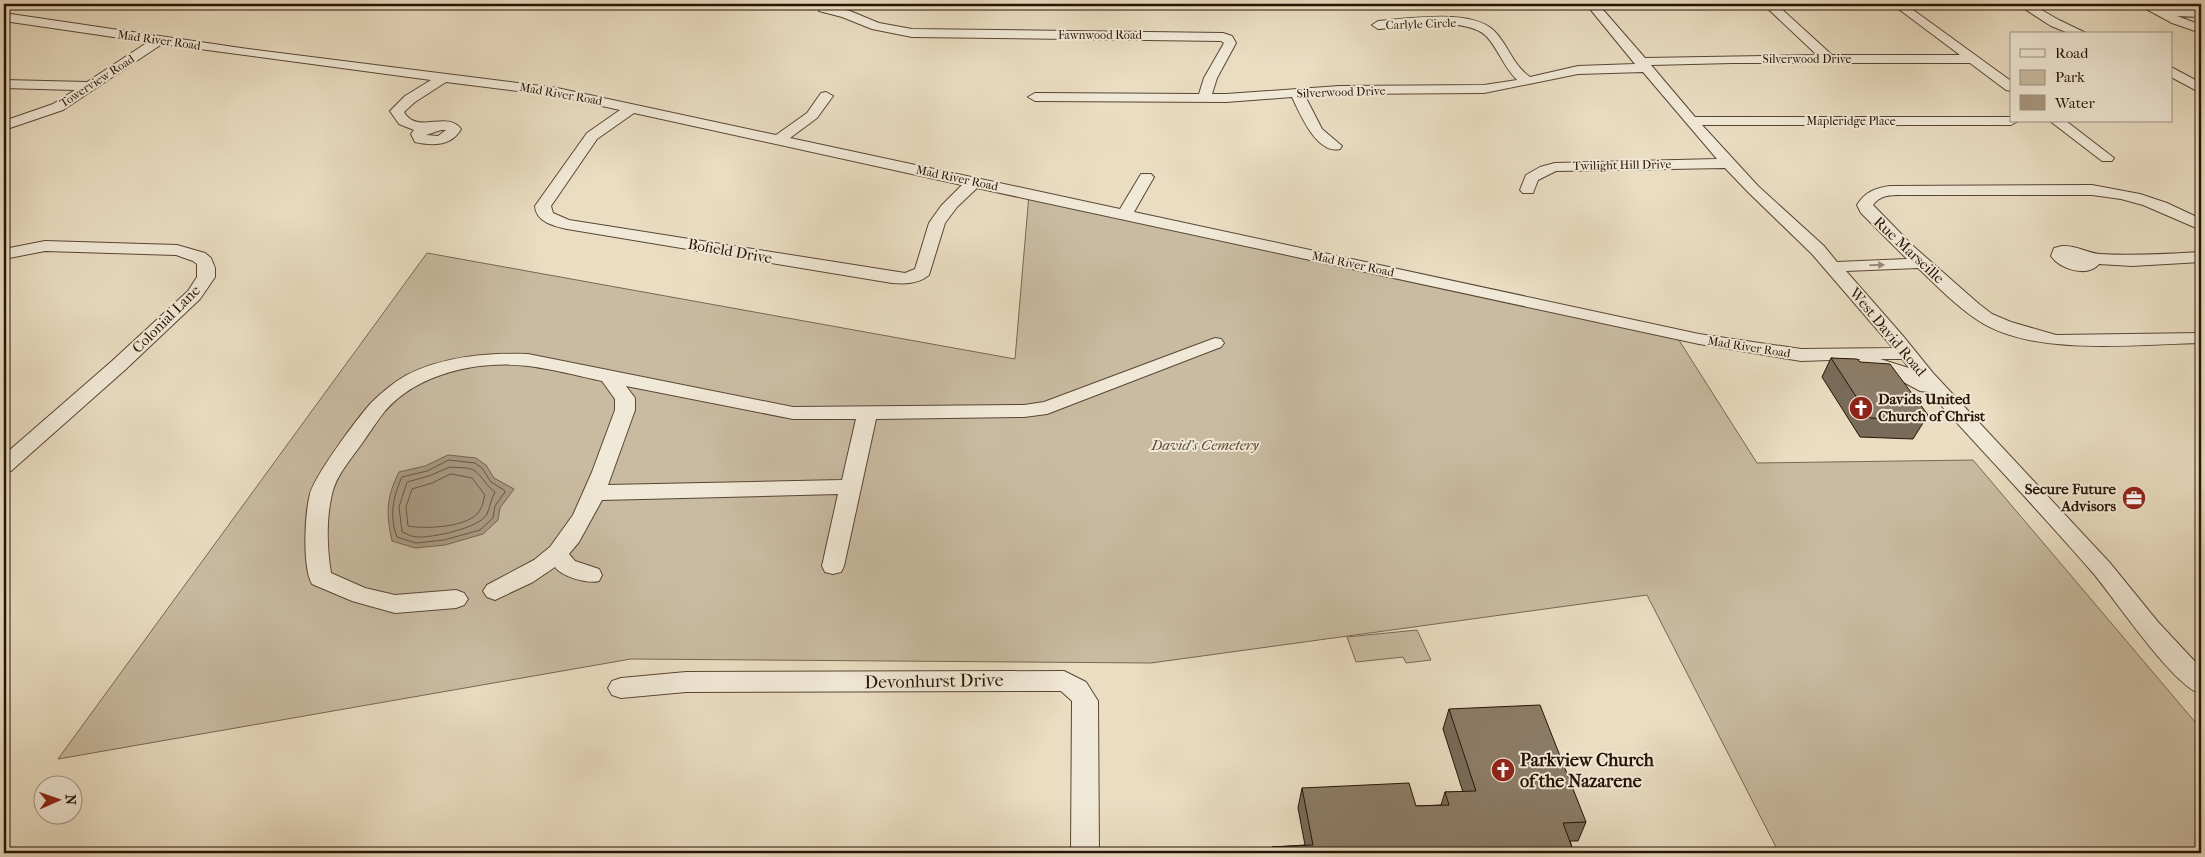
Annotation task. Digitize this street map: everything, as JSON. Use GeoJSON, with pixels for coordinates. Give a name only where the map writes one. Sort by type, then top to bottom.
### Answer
{"type":"FeatureCollection","features":[{"type":"Feature","properties":{"kind":"street","name":"Fawnwood Road"},"geometry":{"type":"LineString","coordinates":[[823,4],[822,7],[827,10],[846,14],[876,26],[906,32],[1233,36],[1209,82],[1205,98]]}},
{"type":"Feature","properties":{"kind":"street","name":"West David Road"},"geometry":{"type":"LineString","coordinates":[[1592,4],[1691,121],[1729,163],[1861,299],[1949,402],[2102,569],[2131,608],[2178,662],[2201,684]]}},
{"type":"Feature","properties":{"kind":"street"},"geometry":{"type":"LineString","coordinates":[[1769,4],[1828,58]]}},
{"type":"Feature","properties":{"kind":"street"},"geometry":{"type":"LineString","coordinates":[[1898,4],[1947,42],[2010,85]]}},
{"type":"Feature","properties":{"kind":"street"},"geometry":{"type":"LineString","coordinates":[[2023,4],[2055,23],[2077,32]]}},
{"type":"Feature","properties":{"kind":"street"},"geometry":{"type":"LineString","coordinates":[[2143,4],[2160,13],[2201,29]]}},
{"type":"Feature","properties":{"kind":"street"},"geometry":{"type":"LineString","coordinates":[[2160,13],[2201,13]]}},
{"type":"Feature","properties":{"kind":"street","name":"Mad River Road"},"geometry":{"type":"LineString","coordinates":[[4,17],[160,40],[538,89],[1126,214],[1699,339],[1800,355],[1906,353]]}},
{"type":"Feature","properties":{"kind":"street","name":"Carlyle Circle"},"geometry":{"type":"LineString","coordinates":[[1378,25],[1452,21],[1477,25],[1488,30],[1514,70],[1527,81]]}},
{"type":"Feature","properties":{"kind":"street","name":"Towerview Road"},"geometry":{"type":"LineString","coordinates":[[4,126],[58,107],[160,40]]}},
{"type":"Feature","properties":{"kind":"street","name":"Silverwood Drive"},"geometry":{"type":"LineString","coordinates":[[1035,97],[1205,98],[1358,90],[1484,89],[1587,69],[1643,65],[1828,58],[1974,59]]}},
{"type":"Feature","properties":{"kind":"street"},"geometry":{"type":"LineString","coordinates":[[2172,71],[2201,89]]}},
{"type":"Feature","properties":{"kind":"street"},"geometry":{"type":"LineString","coordinates":[[426,128],[407,122],[399,117],[397,111],[410,99],[443,78]]}},
{"type":"Feature","properties":{"kind":"street"},"geometry":{"type":"LineString","coordinates":[[4,84],[91,86]]}},
{"type":"Feature","properties":{"kind":"street"},"geometry":{"type":"LineString","coordinates":[[1298,93],[1316,131],[1335,146]]}},
{"type":"Feature","properties":{"kind":"street"},"geometry":{"type":"LineString","coordinates":[[778,140],[817,111],[823,104],[826,96]]}},
{"type":"Feature","properties":{"kind":"street","name":"Bofield Drive"},"geometry":{"type":"LineString","coordinates":[[632,108],[592,136],[544,206],[543,210],[547,216],[567,224],[892,278],[914,278],[923,271],[938,221],[946,210],[974,182]]}},
{"type":"Feature","properties":{"kind":"street","name":"Mapleridge Place"},"geometry":{"type":"LineString","coordinates":[[1691,121],[2010,121]]}},
{"type":"Feature","properties":{"kind":"street"},"geometry":{"type":"LineString","coordinates":[[2059,122],[2107,158]]}},
{"type":"Feature","properties":{"kind":"street","name":"Twilight Hill Drive"},"geometry":{"type":"LineString","coordinates":[[1528,190],[1531,178],[1536,174],[1555,167],[1729,163]]}},
{"type":"Feature","properties":{"kind":"street"},"geometry":{"type":"LineString","coordinates":[[1126,214],[1146,177]]}},
{"type":"Feature","properties":{"kind":"street","name":"Rue Marseille"},"geometry":{"type":"LineString","coordinates":[[2201,225],[2156,204],[2101,191],[1934,189],[1885,191],[1871,196],[1865,205],[1867,210],[1908,250],[1986,318],[2024,333],[2068,340],[2201,338]]}},
{"type":"Feature","properties":{"kind":"street","name":"Colonial Lane"},"geometry":{"type":"LineString","coordinates":[[4,254],[45,246],[176,250],[199,257],[205,262],[207,268],[206,277],[201,286],[188,302],[4,466]]}},
{"type":"Feature","properties":{"kind":"street"},"geometry":{"type":"LineString","coordinates":[[1826,261],[1908,250]]}},
{"type":"Feature","properties":{"kind":"street"},"geometry":{"type":"LineString","coordinates":[[2089,258],[2132,261],[2201,257]]}},
{"type":"Feature","properties":{"kind":"street"},"geometry":{"type":"LineString","coordinates":[[1826,261],[1923,263]]}},
{"type":"Feature","properties":{"kind":"street"},"geometry":{"type":"LineString","coordinates":[[456,599],[395,604],[360,595],[320,578],[316,546],[321,493],[332,471],[378,407],[394,392],[413,380],[448,365],[505,359],[528,360],[794,413],[1024,411],[1047,408],[1215,343]]}},
{"type":"Feature","properties":{"kind":"street"},"geometry":{"type":"LineString","coordinates":[[1800,355],[1828,360],[1878,364],[1893,368],[1913,377],[1949,402]]}},
{"type":"Feature","properties":{"kind":"street"},"geometry":{"type":"LineString","coordinates":[[495,592],[543,566],[557,553],[578,524],[594,493],[625,410],[625,398],[608,376]]}},
{"type":"Feature","properties":{"kind":"street"},"geometry":{"type":"LineString","coordinates":[[625,403],[669,389]]}},
{"type":"Feature","properties":{"kind":"street"},"geometry":{"type":"LineString","coordinates":[[833,566],[867,413]]}},
{"type":"Feature","properties":{"kind":"street"},"geometry":{"type":"LineString","coordinates":[[594,493],[850,487]]}},
{"type":"Feature","properties":{"kind":"street"},"geometry":{"type":"LineString","coordinates":[[557,553],[568,567],[591,574]]}},
{"type":"Feature","properties":{"kind":"street","name":"Devonhurst Drive"},"geometry":{"type":"LineString","coordinates":[[621,688],[686,682],[1064,681],[1075,686],[1082,693],[1085,701],[1085,853]]}},
{"type":"Feature","properties":{"kind":"green space","name":"David's Cemetery"},"geometry":{"type":"Polygon","coordinates":[[[1029,194],[1675,334],[1757,463],[1973,460],[2201,729],[2201,853],[1779,853],[1647,595],[1151,663],[631,659],[58,759],[427,253],[1015,359],[1029,194]]]}},
{"type":"Feature","properties":{"kind":"green space"},"geometry":{"type":"Polygon","coordinates":[[[1417,630],[1431,660],[1406,663],[1403,657],[1356,662],[1347,637],[1417,630]]]}},
{"type":"Feature","properties":{"kind":"water"},"geometry":{"type":"Polygon","coordinates":[[[448,455],[476,458],[486,465],[494,478],[514,489],[500,508],[498,520],[483,534],[445,545],[415,548],[392,541],[388,506],[389,498],[399,472],[425,466],[448,455]]]}},
{"type":"Feature","properties":{"kind":"building"},"geometry":{"type":"Polygon","coordinates":[[[1831,358],[1857,359],[1860,362],[1890,364],[1928,415],[1920,414],[1924,420],[1870,418],[1831,358]]]}},
{"type":"Feature","properties":{"kind":"building"},"geometry":{"type":"Polygon","coordinates":[[[1540,705],[1586,822],[1563,823],[1574,853],[1274,853],[1272,847],[1313,845],[1302,788],[1409,783],[1416,806],[1449,805],[1445,792],[1476,791],[1449,709],[1540,705]]]}},
{"type":"Feature","properties":{"kind":"place","name":"Davids United Church of Christ"},"geometry":{"type":"Point","coordinates":[1861,408]}},
{"type":"Feature","properties":{"kind":"place","name":"Secure Future Advisors"},"geometry":{"type":"Point","coordinates":[2134,498]}},
{"type":"Feature","properties":{"kind":"place","name":"Parkview Church of the Nazarene"},"geometry":{"type":"Point","coordinates":[1503,770]}}]}
